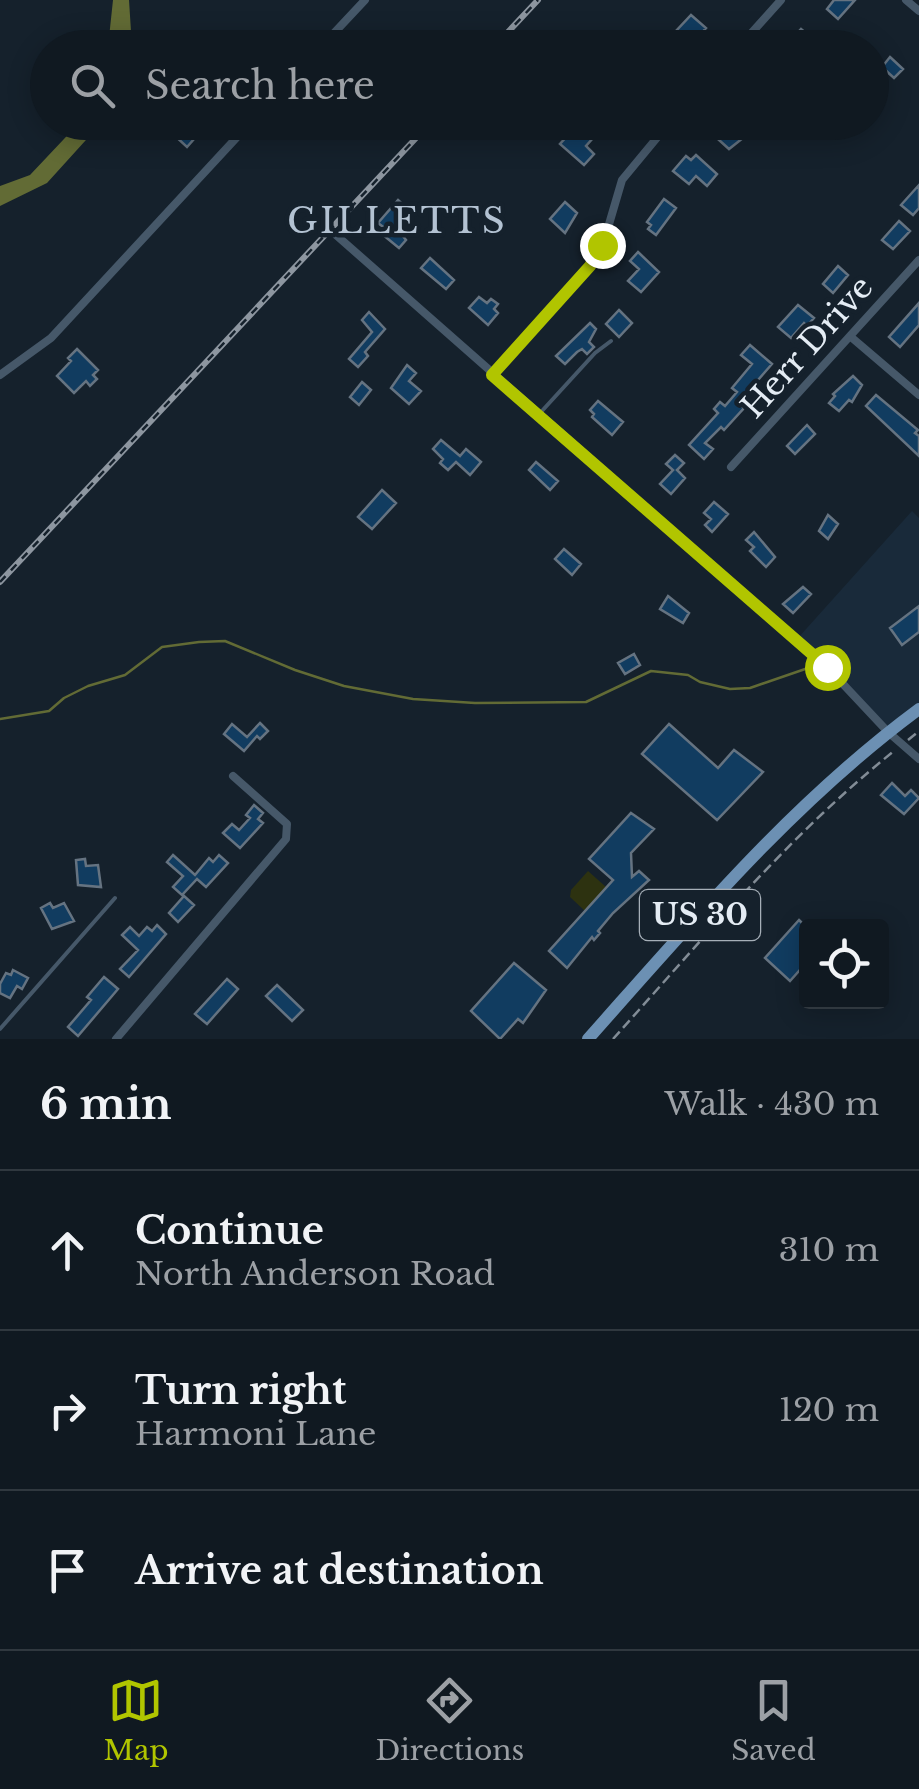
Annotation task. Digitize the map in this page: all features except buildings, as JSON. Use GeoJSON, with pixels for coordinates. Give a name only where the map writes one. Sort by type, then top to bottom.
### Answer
{"type":"FeatureCollection","features":[{"type":"Feature","properties":{"kind":"main road","name":"US 30"},"geometry":{"type":"LineString","coordinates":[[588,1039],[772,836],[919,709]]}},
{"type":"Feature","properties":{"kind":"street"},"geometry":{"type":"LineString","coordinates":[[336,30],[364,0]]}},
{"type":"Feature","properties":{"kind":"street"},"geometry":{"type":"LineString","coordinates":[[754,30],[781,0]]}},
{"type":"Feature","properties":{"kind":"street"},"geometry":{"type":"LineString","coordinates":[[906,0],[919,11]]}},
{"type":"Feature","properties":{"kind":"street"},"geometry":{"type":"LineString","coordinates":[[0,375],[51,338],[234,140]]}},
{"type":"Feature","properties":{"kind":"street"},"geometry":{"type":"LineString","coordinates":[[492,375],[590,266],[607,231],[622,180],[655,140]]}},
{"type":"Feature","properties":{"kind":"street"},"geometry":{"type":"LineString","coordinates":[[336,235],[827,667],[919,759]]}},
{"type":"Feature","properties":{"kind":"street","name":"Herr Drive"},"geometry":{"type":"LineString","coordinates":[[731,467],[919,260]]}},
{"type":"Feature","properties":{"kind":"street"},"geometry":{"type":"LineString","coordinates":[[851,337],[919,395]]}},
{"type":"Feature","properties":{"kind":"street"},"geometry":{"type":"LineString","coordinates":[[116,1039],[286,839],[287,824],[233,776]]}},
{"type":"Feature","properties":{"kind":"lane"},"geometry":{"type":"LineString","coordinates":[[538,416],[595,353],[611,341]]}},
{"type":"Feature","properties":{"kind":"lane"},"geometry":{"type":"LineString","coordinates":[[0,1029],[115,898]]}},
{"type":"Feature","properties":{"kind":"path"},"geometry":{"type":"LineString","coordinates":[[913,736],[919,731]]}},
{"type":"Feature","properties":{"kind":"path"},"geometry":{"type":"LineString","coordinates":[[612,1039],[794,840],[895,750]]}},
{"type":"Feature","properties":{"kind":"shaded area"},"geometry":{"type":"Polygon","coordinates":[[[113,0],[129,0],[131,30],[110,30],[113,0]]]}},
{"type":"Feature","properties":{"kind":"shaded area"},"geometry":{"type":"Polygon","coordinates":[[[63,140],[86,140],[47,183],[0,206],[0,186],[30,175],[63,140]]]}},
{"type":"Feature","properties":{"kind":"shaded area"},"geometry":{"type":"Polygon","coordinates":[[[912,511],[919,518],[919,706],[889,728],[798,638],[912,511]]]}},
{"type":"Feature","properties":{"kind":"shaded area"},"geometry":{"type":"Polygon","coordinates":[[[588,871],[606,887],[585,911],[570,897],[571,890],[588,871]]]}},
{"type":"Feature","properties":{"kind":"waterway"},"geometry":{"type":"LineString","coordinates":[[0,719],[49,711],[88,686],[125,675],[162,647],[199,642],[225,641],[344,686],[413,699],[475,703],[586,702],[651,671],[688,675],[730,689],[750,688],[811,667]]}},
{"type":"Feature","properties":{"kind":"railway"},"geometry":{"type":"LineString","coordinates":[[510,30],[538,0]]}},
{"type":"Feature","properties":{"kind":"railway"},"geometry":{"type":"LineString","coordinates":[[0,582],[414,140]]}},
{"type":"Feature","properties":{"kind":"district","name":"GILLETTS"},"geometry":{"type":"Point","coordinates":[397,221]}},
{"type":"Feature","properties":{"kind":"route"},"geometry":{"type":"LineString","coordinates":[[602,245],[590,266],[492,375],[827,667]]}}]}
